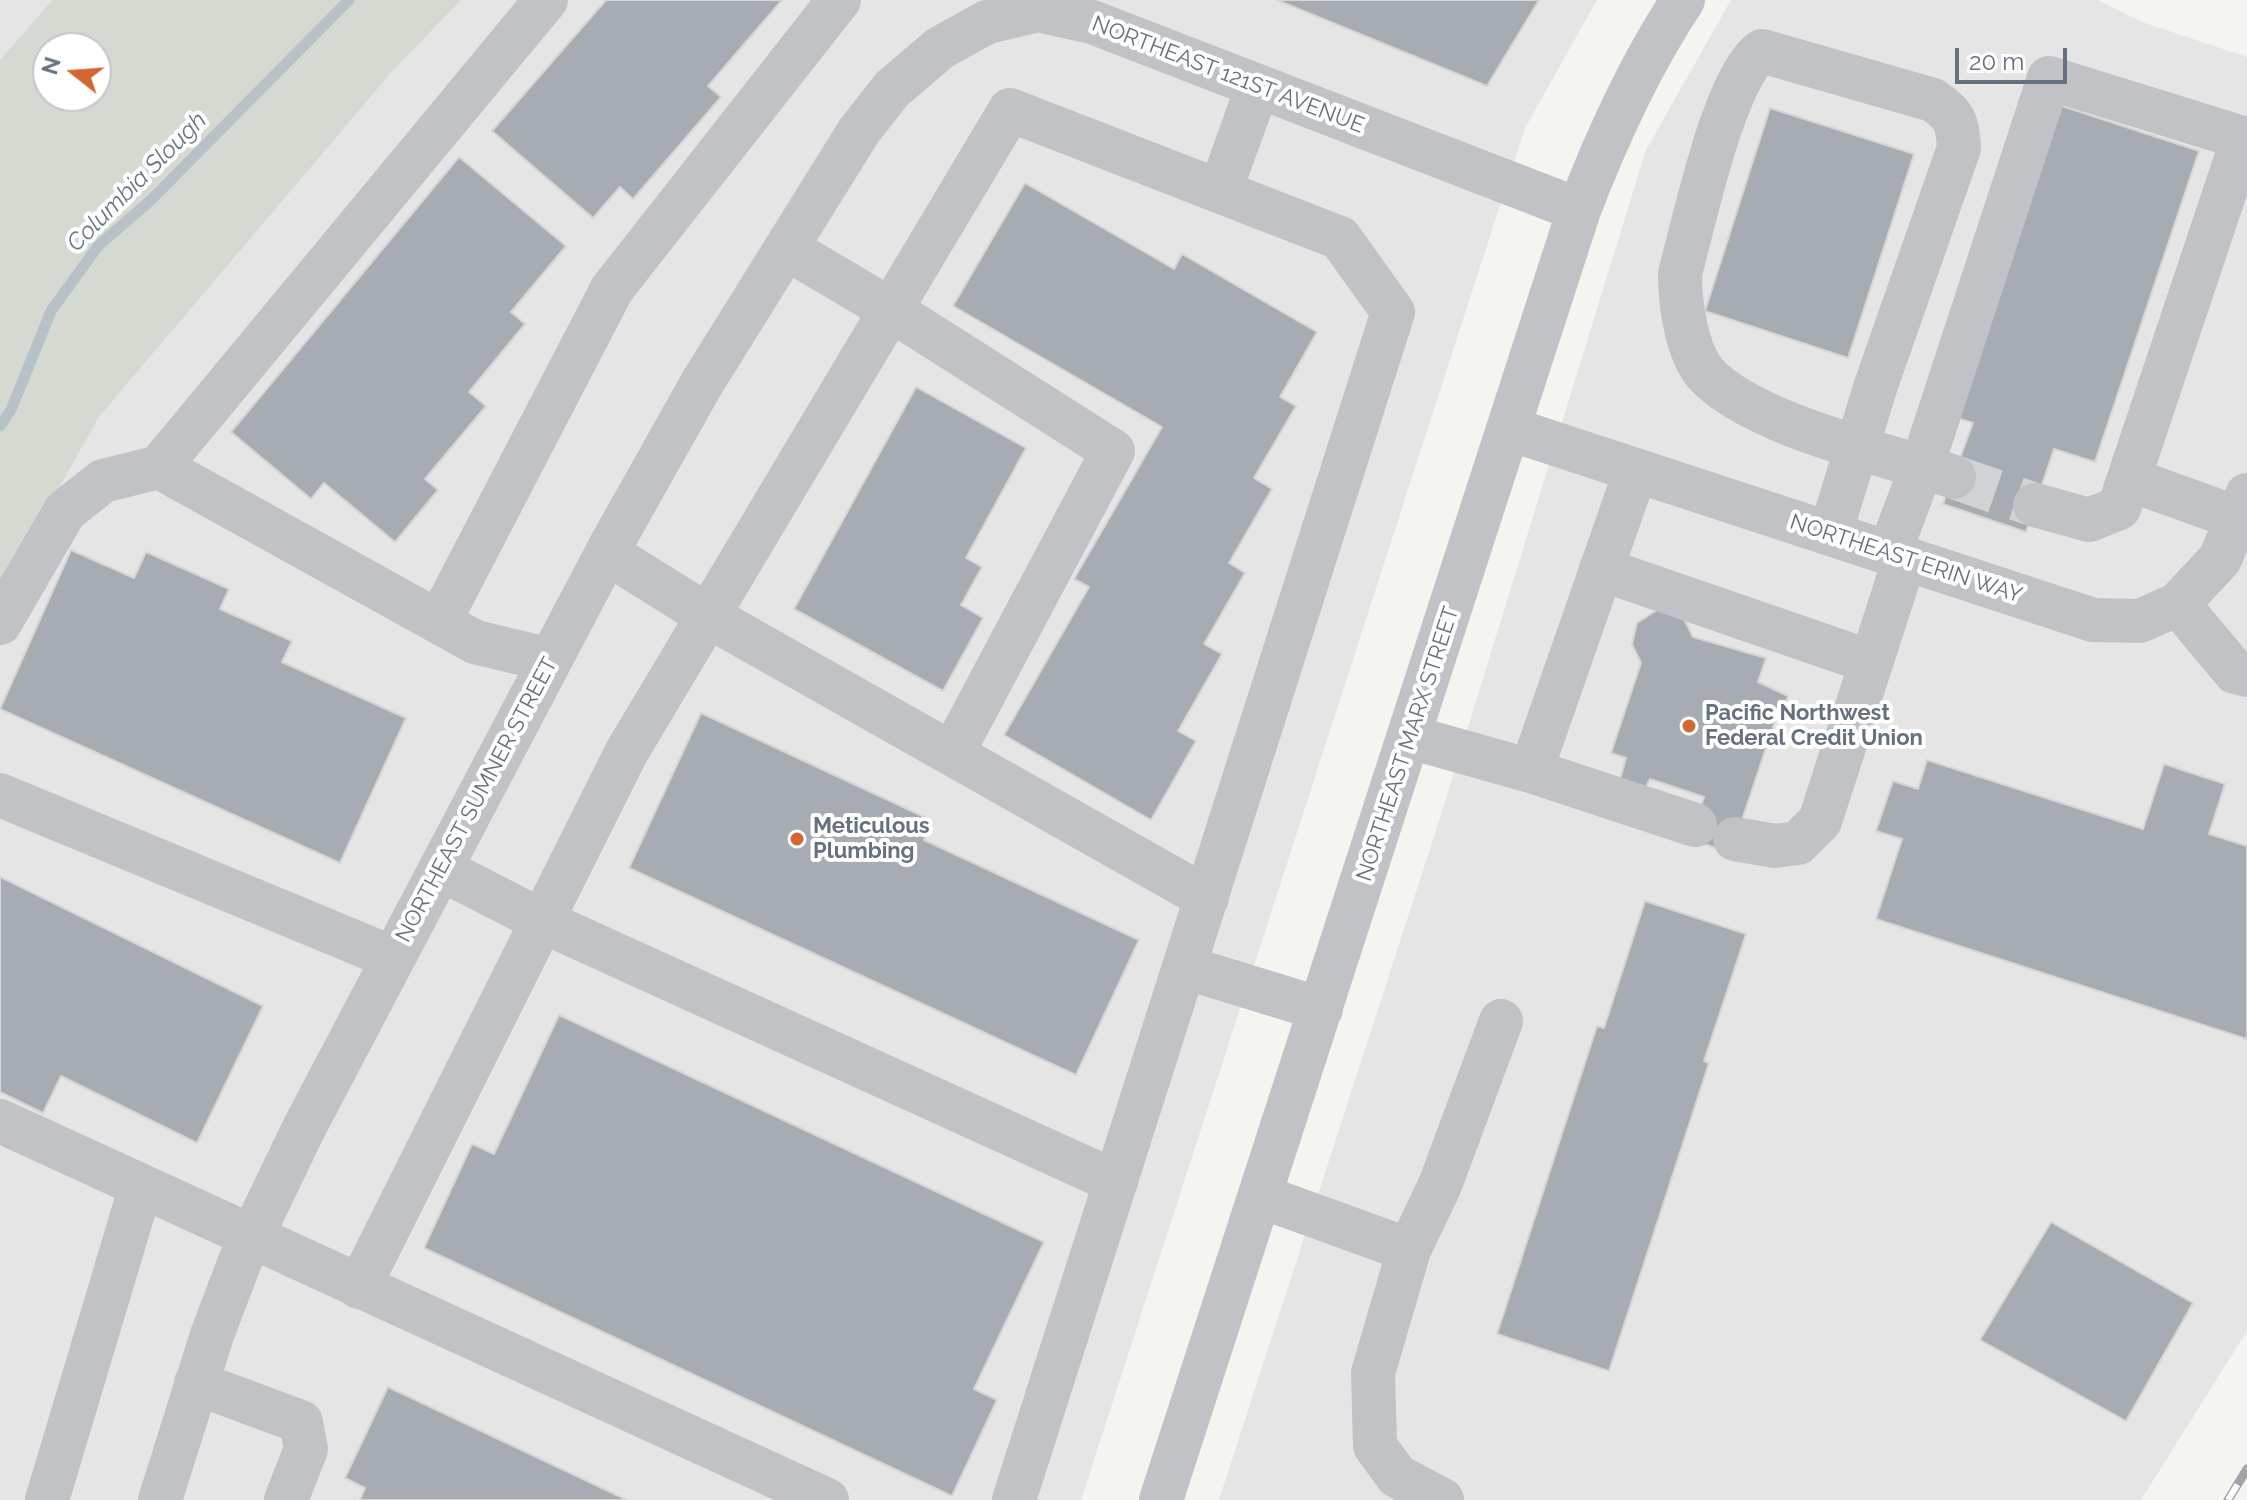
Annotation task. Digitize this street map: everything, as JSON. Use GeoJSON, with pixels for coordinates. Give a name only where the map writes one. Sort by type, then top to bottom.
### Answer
{"type":"FeatureCollection","features":[{"type":"Feature","properties":{"kind":"street"},"geometry":{"type":"LineString","coordinates":[[0,623],[65,511],[103,481],[159,467],[546,0]]}},
{"type":"Feature","properties":{"kind":"street"},"geometry":{"type":"LineString","coordinates":[[439,622],[612,289],[839,0]]}},
{"type":"Feature","properties":{"kind":"street","name":"NORTHEAST MARX STREET"},"geometry":{"type":"LineString","coordinates":[[1161,1500],[1579,210],[1629,92],[1683,0]]}},
{"type":"Feature","properties":{"kind":"street","name":"NORTHEAST 121ST AVENUE"},"geometry":{"type":"LineString","coordinates":[[859,131],[892,89],[988,11],[1038,10],[1092,22],[1579,210]]}},
{"type":"Feature","properties":{"kind":"street"},"geometry":{"type":"LineString","coordinates":[[1830,534],[1858,448],[1876,385],[1959,148],[1958,131],[1954,115],[1933,100],[1762,51],[1753,57],[1729,100],[1680,273],[1680,294],[1688,334],[1703,370],[1742,402],[1858,448],[1938,471]]}},
{"type":"Feature","properties":{"kind":"street"},"geometry":{"type":"LineString","coordinates":[[1735,839],[1775,846],[1798,843],[1820,821],[1871,662],[1897,556],[1938,471],[2049,78],[2243,138],[2236,193],[2119,508],[2089,520],[2035,505]]}},
{"type":"Feature","properties":{"kind":"street"},"geometry":{"type":"LineString","coordinates":[[1220,191],[1258,86]]}},
{"type":"Feature","properties":{"kind":"street"},"geometry":{"type":"LineString","coordinates":[[359,1287],[626,753],[1010,110],[1340,238],[1393,312],[1014,1500]]}},
{"type":"Feature","properties":{"kind":"street","name":"NORTHEAST SUMNER STREET"},"geometry":{"type":"LineString","coordinates":[[160,1500],[196,1383],[250,1237],[607,553],[702,383],[859,131]]}},
{"type":"Feature","properties":{"kind":"street"},"geometry":{"type":"LineString","coordinates":[[786,248],[891,310],[1113,451],[952,754]]}},
{"type":"Feature","properties":{"kind":"street","name":"NORTHEAST ERIN WAY"},"geometry":{"type":"LineString","coordinates":[[1510,429],[2093,620],[2140,621],[2178,604],[2220,559],[2239,529]]}},
{"type":"Feature","properties":{"kind":"street"},"geometry":{"type":"LineString","coordinates":[[159,467],[475,642],[550,660]]}},
{"type":"Feature","properties":{"kind":"street"},"geometry":{"type":"LineString","coordinates":[[1531,771],[1636,470]]}},
{"type":"Feature","properties":{"kind":"street"},"geometry":{"type":"LineString","coordinates":[[2129,479],[2239,529]]}},
{"type":"Feature","properties":{"kind":"street"},"geometry":{"type":"LineString","coordinates":[[607,553],[708,616],[1207,898]]}},
{"type":"Feature","properties":{"kind":"street"},"geometry":{"type":"LineString","coordinates":[[1601,569],[1871,662]]}},
{"type":"Feature","properties":{"kind":"street"},"geometry":{"type":"LineString","coordinates":[[2178,604],[2235,672],[2247,675]]}},
{"type":"Feature","properties":{"kind":"street"},"geometry":{"type":"LineString","coordinates":[[1410,737],[1531,771],[1695,825]]}},
{"type":"Feature","properties":{"kind":"street"},"geometry":{"type":"LineString","coordinates":[[0,795],[393,958]]}},
{"type":"Feature","properties":{"kind":"street"},"geometry":{"type":"LineString","coordinates":[[441,869],[542,921],[1116,1182]]}},
{"type":"Feature","properties":{"kind":"street"},"geometry":{"type":"LineString","coordinates":[[1184,967],[1321,1009]]}},
{"type":"Feature","properties":{"kind":"street"},"geometry":{"type":"LineString","coordinates":[[1442,1500],[1397,1476],[1375,1446],[1373,1373],[1409,1250],[1440,1185],[1501,1021]]}},
{"type":"Feature","properties":{"kind":"street"},"geometry":{"type":"LineString","coordinates":[[0,1121],[827,1500]]}},
{"type":"Feature","properties":{"kind":"street"},"geometry":{"type":"LineString","coordinates":[[47,1500],[141,1186]]}},
{"type":"Feature","properties":{"kind":"street"},"geometry":{"type":"LineString","coordinates":[[1260,1196],[1409,1250]]}},
{"type":"Feature","properties":{"kind":"street"},"geometry":{"type":"LineString","coordinates":[[196,1383],[301,1422],[306,1449],[286,1500]]}},
{"type":"Feature","properties":{"kind":"shaded area"},"geometry":{"type":"Polygon","coordinates":[[[0,0],[52,0],[0,60],[0,0]]]}},
{"type":"Feature","properties":{"kind":"shaded area"},"geometry":{"type":"Polygon","coordinates":[[[52,0],[461,0],[391,73],[99,417],[0,593],[0,60],[52,0]]]}},
{"type":"Feature","properties":{"kind":"shaded area"},"geometry":{"type":"Polygon","coordinates":[[[461,0],[1597,0],[1525,128],[1081,1500],[0,1500],[0,593],[99,417],[391,73],[461,0]]]}},
{"type":"Feature","properties":{"kind":"shaded area"},"geometry":{"type":"Polygon","coordinates":[[[1731,0],[2097,0],[2145,23],[2247,57],[2247,1331],[2141,1500],[1219,1500],[1440,818],[1646,150],[1731,0]]]}},
{"type":"Feature","properties":{"kind":"building"},"geometry":{"type":"Polygon","coordinates":[[[606,0],[782,0],[708,86],[721,97],[633,199],[620,187],[593,218],[492,131],[606,0]]]}},
{"type":"Feature","properties":{"kind":"building"},"geometry":{"type":"Polygon","coordinates":[[[1277,0],[1539,0],[1487,86],[1277,0]]]}},
{"type":"Feature","properties":{"kind":"building"},"geometry":{"type":"Polygon","coordinates":[[[2059,105],[2199,151],[2095,462],[2054,449],[2026,532],[1943,504],[1973,423],[1954,417],[2059,105]]]}},
{"type":"Feature","properties":{"kind":"building"},"geometry":{"type":"Polygon","coordinates":[[[1770,108],[1914,154],[1848,358],[1705,311],[1770,108]]]}},
{"type":"Feature","properties":{"kind":"building"},"geometry":{"type":"Polygon","coordinates":[[[459,157],[566,246],[511,312],[525,324],[469,392],[486,406],[425,479],[438,490],[395,542],[324,483],[311,499],[231,432],[459,157]]]}},
{"type":"Feature","properties":{"kind":"building"},"geometry":{"type":"Polygon","coordinates":[[[1025,183],[1174,269],[1182,254],[1317,332],[1280,397],[1296,406],[1254,478],[1272,489],[1229,563],[1245,573],[1204,644],[1222,654],[1178,731],[1196,741],[1151,820],[1004,735],[1089,587],[1074,579],[1162,427],[953,306],[1025,183]]]}},
{"type":"Feature","properties":{"kind":"building"},"geometry":{"type":"Polygon","coordinates":[[[916,387],[1026,448],[966,558],[982,567],[961,605],[983,618],[943,691],[794,609],[916,387]]]}},
{"type":"Feature","properties":{"kind":"building"},"geometry":{"type":"Polygon","coordinates":[[[71,550],[134,578],[146,552],[229,589],[220,609],[292,641],[282,662],[406,718],[340,863],[0,709],[71,550]]]}},
{"type":"Feature","properties":{"kind":"building"},"geometry":{"type":"Polygon","coordinates":[[[1660,608],[1684,619],[1693,637],[1766,658],[1758,682],[1788,696],[1782,720],[1776,718],[1731,853],[1690,839],[1704,797],[1650,779],[1643,793],[1619,783],[1626,758],[1611,753],[1641,663],[1632,644],[1637,623],[1660,608]]]}},
{"type":"Feature","properties":{"kind":"building"},"geometry":{"type":"Polygon","coordinates":[[[701,713],[933,821],[924,840],[1139,940],[1076,1075],[629,868],[701,713]]]}},
{"type":"Feature","properties":{"kind":"building"},"geometry":{"type":"Polygon","coordinates":[[[1927,760],[2143,829],[2164,764],[2225,784],[2209,834],[2247,846],[2247,1039],[1876,919],[1902,839],[1876,831],[1893,781],[1918,789],[1927,760]]]}},
{"type":"Feature","properties":{"kind":"building"},"geometry":{"type":"Polygon","coordinates":[[[0,877],[263,1006],[197,1143],[61,1076],[43,1113],[0,1092],[0,877]]]}},
{"type":"Feature","properties":{"kind":"building"},"geometry":{"type":"Polygon","coordinates":[[[1645,901],[1746,934],[1704,1061],[1709,1063],[1609,1371],[1497,1334],[1597,1026],[1604,1028],[1645,901]]]}},
{"type":"Feature","properties":{"kind":"building"},"geometry":{"type":"Polygon","coordinates":[[[559,1015],[1044,1242],[974,1389],[997,1400],[952,1496],[424,1248],[472,1144],[494,1154],[559,1015]]]}},
{"type":"Feature","properties":{"kind":"building"},"geometry":{"type":"Polygon","coordinates":[[[2051,1222],[2193,1303],[2126,1421],[1980,1340],[2051,1222]]]}},
{"type":"Feature","properties":{"kind":"building"},"geometry":{"type":"Polygon","coordinates":[[[388,1387],[627,1500],[360,1500],[365,1488],[345,1478],[388,1387]]]}},
{"type":"Feature","properties":{"kind":"waterway","name":"Columbia Slough"},"geometry":{"type":"LineString","coordinates":[[0,426],[11,410],[51,311],[98,246],[151,200],[349,0]]}},
{"type":"Feature","properties":{"kind":"tunnel"},"geometry":{"type":"LineString","coordinates":[[1954,477],[2035,505]]}},
{"type":"Feature","properties":{"kind":"railway"},"geometry":{"type":"LineString","coordinates":[[2228,1500],[2247,1469]]}},
{"type":"Feature","properties":{"kind":"place","name":"Pacific Northwest Federal Credit Union"},"geometry":{"type":"Point","coordinates":[1689,726]}},
{"type":"Feature","properties":{"kind":"place","name":"Meticulous Plumbing"},"geometry":{"type":"Point","coordinates":[797,839]}}]}
